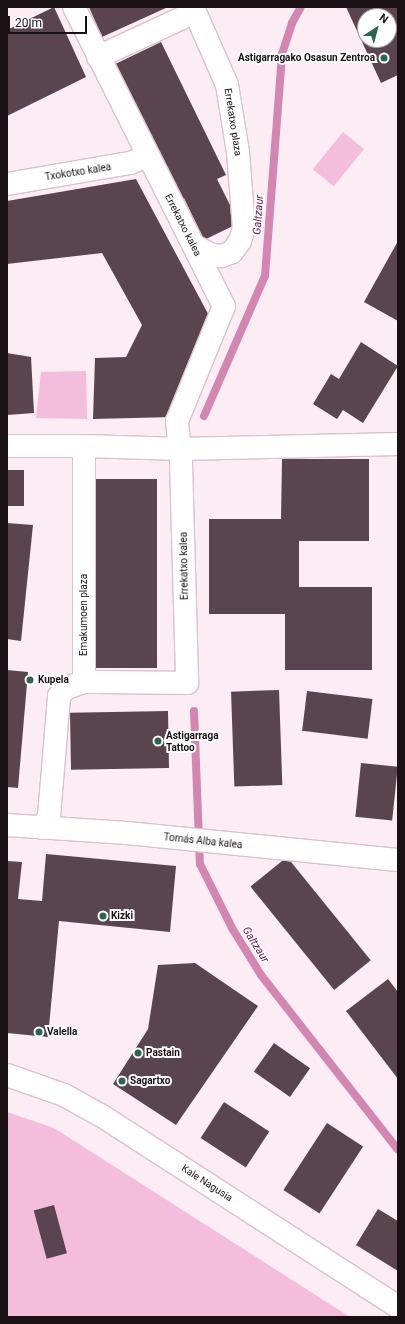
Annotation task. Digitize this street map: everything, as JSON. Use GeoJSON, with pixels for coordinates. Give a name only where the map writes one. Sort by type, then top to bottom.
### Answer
{"type":"FeatureCollection","features":[{"type":"Feature","properties":{"kind":"street","name":"Errekatxo kalea"},"geometry":{"type":"LineString","coordinates":[[74,7],[224,306],[177,421],[181,449],[187,683],[84,682]]}},
{"type":"Feature","properties":{"kind":"street","name":"Errekatxo plaza"},"geometry":{"type":"LineString","coordinates":[[98,57],[195,12],[227,85],[239,159],[244,228],[240,241],[232,252],[222,256],[212,255],[194,246]]}},
{"type":"Feature","properties":{"kind":"street","name":"Txokotxo kalea"},"geometry":{"type":"LineString","coordinates":[[7,184],[130,163],[148,156]]}},
{"type":"Feature","properties":{"kind":"street"},"geometry":{"type":"LineString","coordinates":[[7,446],[84,446],[181,449],[398,444]]}},
{"type":"Feature","properties":{"kind":"street","name":"Emakumoen plaza"},"geometry":{"type":"LineString","coordinates":[[84,446],[84,682]]}},
{"type":"Feature","properties":{"kind":"street"},"geometry":{"type":"LineString","coordinates":[[42,828],[49,816],[59,696],[66,688],[84,682]]}},
{"type":"Feature","properties":{"kind":"street","name":"Tomás Alba kalea"},"geometry":{"type":"LineString","coordinates":[[7,825],[180,839],[398,860]]}},
{"type":"Feature","properties":{"kind":"street","name":"Kale Nagusia"},"geometry":{"type":"LineString","coordinates":[[7,1075],[64,1095],[102,1116],[398,1307]]}},
{"type":"Feature","properties":{"kind":"shaded area"},"geometry":{"type":"Polygon","coordinates":[[[343,132],[364,149],[334,186],[313,169],[343,132]]]}},
{"type":"Feature","properties":{"kind":"shaded area"},"geometry":{"type":"Polygon","coordinates":[[[86,371],[87,419],[36,418],[41,372],[86,371]]]}},
{"type":"Feature","properties":{"kind":"shaded area"},"geometry":{"type":"Polygon","coordinates":[[[7,1112],[54,1128],[350,1317],[7,1317],[7,1112]]]}},
{"type":"Feature","properties":{"kind":"building"},"geometry":{"type":"Polygon","coordinates":[[[54,7],[86,77],[7,116],[7,30],[54,7]]]}},
{"type":"Feature","properties":{"kind":"building"},"geometry":{"type":"Polygon","coordinates":[[[89,7],[168,7],[102,37],[89,7]]]}},
{"type":"Feature","properties":{"kind":"building"},"geometry":{"type":"Polygon","coordinates":[[[346,7],[398,7],[398,75],[381,83],[365,48],[397,48],[397,8],[357,8],[357,31],[346,7]]]}},
{"type":"Feature","properties":{"kind":"building"},"geometry":{"type":"Polygon","coordinates":[[[161,42],[226,175],[217,179],[239,223],[204,240],[184,198],[175,202],[109,67],[161,42]]]}},
{"type":"Feature","properties":{"kind":"building"},"geometry":{"type":"Polygon","coordinates":[[[136,179],[214,325],[173,417],[93,419],[95,358],[126,357],[142,325],[102,253],[7,264],[7,201],[136,179]]]}},
{"type":"Feature","properties":{"kind":"building"},"geometry":{"type":"Polygon","coordinates":[[[398,241],[398,321],[364,302],[398,241]]]}},
{"type":"Feature","properties":{"kind":"building"},"geometry":{"type":"Polygon","coordinates":[[[361,342],[398,366],[363,423],[343,410],[337,419],[313,404],[331,374],[339,379],[361,342]]]}},
{"type":"Feature","properties":{"kind":"building"},"geometry":{"type":"Polygon","coordinates":[[[7,353],[31,357],[34,413],[7,415],[7,353]]]}},
{"type":"Feature","properties":{"kind":"building"},"geometry":{"type":"Polygon","coordinates":[[[282,459],[369,459],[369,541],[299,541],[299,587],[372,587],[372,670],[285,670],[285,614],[209,614],[209,519],[281,519],[282,459]]]}},
{"type":"Feature","properties":{"kind":"building"},"geometry":{"type":"Polygon","coordinates":[[[7,470],[24,470],[24,506],[7,506],[7,470]]]}},
{"type":"Feature","properties":{"kind":"building"},"geometry":{"type":"Polygon","coordinates":[[[93,479],[157,479],[157,668],[93,668],[93,479]]]}},
{"type":"Feature","properties":{"kind":"building"},"geometry":{"type":"Polygon","coordinates":[[[7,523],[33,525],[21,641],[7,639],[7,523]]]}},
{"type":"Feature","properties":{"kind":"building"},"geometry":{"type":"Polygon","coordinates":[[[7,670],[28,672],[18,788],[7,787],[7,670]]]}},
{"type":"Feature","properties":{"kind":"building"},"geometry":{"type":"Polygon","coordinates":[[[279,690],[282,785],[234,787],[231,692],[279,690]]]}},
{"type":"Feature","properties":{"kind":"building"},"geometry":{"type":"Polygon","coordinates":[[[307,691],[373,699],[368,739],[302,731],[307,691]]]}},
{"type":"Feature","properties":{"kind":"building"},"geometry":{"type":"Polygon","coordinates":[[[168,711],[169,768],[71,770],[70,713],[168,711]]]}},
{"type":"Feature","properties":{"kind":"building"},"geometry":{"type":"Polygon","coordinates":[[[361,763],[398,767],[392,821],[355,817],[361,763]]]}},
{"type":"Feature","properties":{"kind":"building"},"geometry":{"type":"Polygon","coordinates":[[[46,854],[176,866],[170,932],[59,921],[48,1037],[7,1033],[7,861],[22,862],[18,899],[42,901],[46,854]]]}},
{"type":"Feature","properties":{"kind":"building"},"geometry":{"type":"Polygon","coordinates":[[[287,857],[371,960],[334,990],[250,887],[287,857]]]}},
{"type":"Feature","properties":{"kind":"building"},"geometry":{"type":"Polygon","coordinates":[[[195,963],[258,1006],[176,1125],[113,1084],[148,1029],[158,965],[195,963]]]}},
{"type":"Feature","properties":{"kind":"building"},"geometry":{"type":"Polygon","coordinates":[[[388,979],[398,992],[398,1079],[346,1011],[388,979]]]}},
{"type":"Feature","properties":{"kind":"building"},"geometry":{"type":"Polygon","coordinates":[[[274,1043],[310,1068],[290,1097],[254,1072],[274,1043]]]}},
{"type":"Feature","properties":{"kind":"building"},"geometry":{"type":"Polygon","coordinates":[[[224,1102],[269,1131],[246,1167],[201,1138],[224,1102]]]}},
{"type":"Feature","properties":{"kind":"building"},"geometry":{"type":"Polygon","coordinates":[[[327,1123],[363,1146],[319,1214],[283,1190],[327,1123]]]}},
{"type":"Feature","properties":{"kind":"building"},"geometry":{"type":"Polygon","coordinates":[[[54,1205],[67,1253],[47,1259],[34,1210],[54,1205]]]}},
{"type":"Feature","properties":{"kind":"building"},"geometry":{"type":"Polygon","coordinates":[[[378,1209],[398,1221],[398,1271],[356,1245],[378,1209]]]}},
{"type":"Feature","properties":{"kind":"waterway","name":"Galtzaur"},"geometry":{"type":"LineString","coordinates":[[204,416],[265,276],[282,54],[292,23],[301,7]]}},
{"type":"Feature","properties":{"kind":"waterway","name":"Galtzaur"},"geometry":{"type":"LineString","coordinates":[[194,711],[200,864],[232,928],[261,975],[398,1150]]}},
{"type":"Feature","properties":{"kind":"place","name":"Astigarragako Osasun Zentroa"},"geometry":{"type":"Point","coordinates":[384,58]}},
{"type":"Feature","properties":{"kind":"place","name":"Kupela"},"geometry":{"type":"Point","coordinates":[30,680]}},
{"type":"Feature","properties":{"kind":"place","name":"Astigarraga Tattoo"},"geometry":{"type":"Point","coordinates":[158,741]}},
{"type":"Feature","properties":{"kind":"place","name":"Kizki"},"geometry":{"type":"Point","coordinates":[103,916]}},
{"type":"Feature","properties":{"kind":"place","name":"Valella"},"geometry":{"type":"Point","coordinates":[39,1032]}},
{"type":"Feature","properties":{"kind":"place","name":"Pastain"},"geometry":{"type":"Point","coordinates":[138,1053]}},
{"type":"Feature","properties":{"kind":"place","name":"Sagartxo"},"geometry":{"type":"Point","coordinates":[122,1081]}}]}
